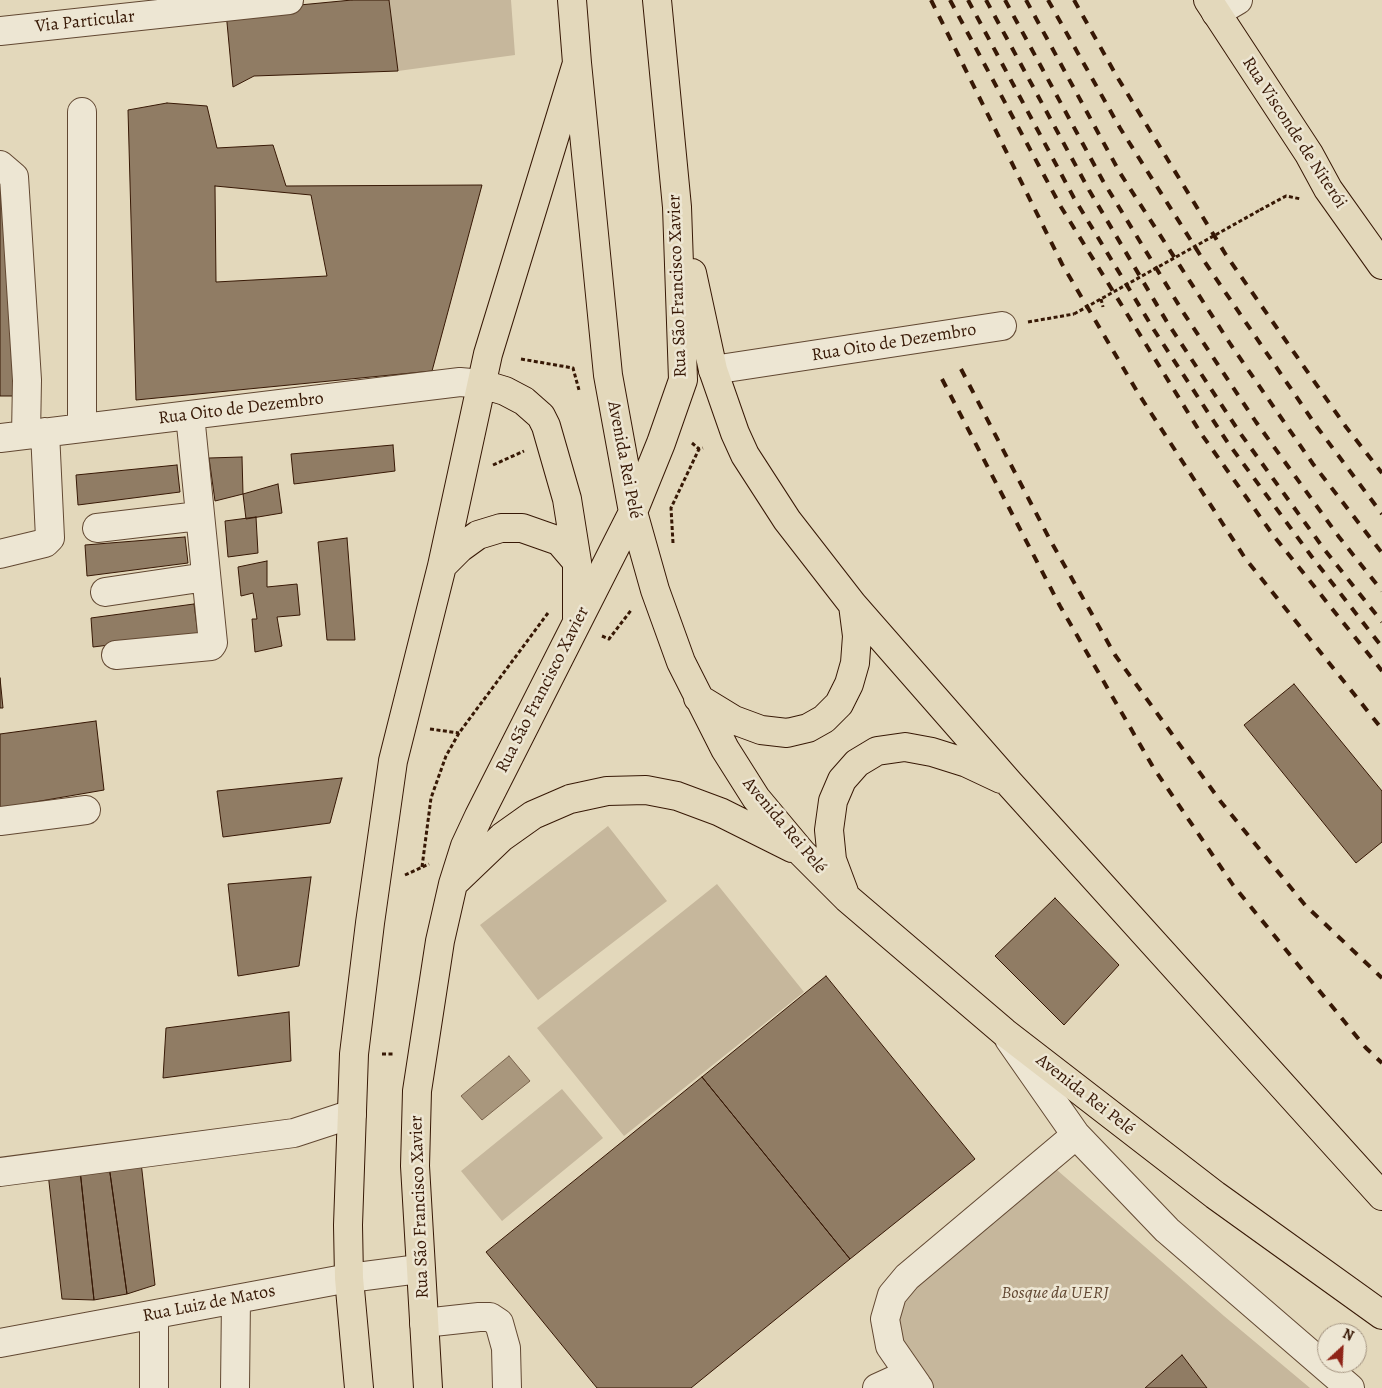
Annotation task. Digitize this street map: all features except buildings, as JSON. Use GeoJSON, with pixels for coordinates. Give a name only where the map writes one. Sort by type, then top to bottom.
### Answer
{"type":"FeatureCollection","features":[{"type":"Feature","properties":{"kind":"main road"},"geometry":{"type":"LineString","coordinates":[[359,1388],[349,1278],[348,1225],[354,1054],[395,752],[442,566],[488,354],[577,63],[572,0]]}},
{"type":"Feature","properties":{"kind":"main road","name":"Rua São Francisco Xavier"},"geometry":{"type":"LineString","coordinates":[[428,1388],[419,1269],[415,1166],[421,1054],[440,941],[453,884],[466,846],[520,733],[586,628],[661,443],[683,380],[678,207],[657,0]]}},
{"type":"Feature","properties":{"kind":"main road","name":"Rua Visconde de Niterói"},"geometry":{"type":"LineString","coordinates":[[1221,4],[1328,189],[1382,264]]}},
{"type":"Feature","properties":{"kind":"main road","name":"Avenida Rei Pelé"},"geometry":{"type":"LineString","coordinates":[[577,63],[608,374],[632,512],[655,590],[681,662],[725,750],[756,798],[802,853],[847,898],[1004,1032],[1214,1196],[1382,1315]]}},
{"type":"Feature","properties":{"kind":"main road"},"geometry":{"type":"LineString","coordinates":[[678,207],[713,370],[735,433],[745,455],[787,520],[853,605],[1009,783],[1382,1196]]}},
{"type":"Feature","properties":{"kind":"main road"},"geometry":{"type":"LineString","coordinates":[[482,384],[505,391],[524,401],[541,416],[551,439],[567,499],[586,628]]}},
{"type":"Feature","properties":{"kind":"main road"},"geometry":{"type":"LineString","coordinates":[[442,566],[460,548],[478,535],[501,528],[522,528],[559,541],[577,562]]}},
{"type":"Feature","properties":{"kind":"main road"},"geometry":{"type":"LineString","coordinates":[[697,697],[734,720],[761,730],[787,733],[808,728],[824,719],[839,704],[849,684],[853,670],[857,636],[853,605]]}},
{"type":"Feature","properties":{"kind":"main road"},"geometry":{"type":"LineString","coordinates":[[847,898],[832,860],[829,830],[833,801],[842,780],[857,763],[878,751],[905,747],[932,752],[968,764],[1009,783]]}},
{"type":"Feature","properties":{"kind":"main road"},"geometry":{"type":"LineString","coordinates":[[453,884],[502,837],[533,816],[570,799],[607,791],[646,790],[677,796],[720,812],[802,853]]}},
{"type":"Feature","properties":{"kind":"street","name":"Via Particular"},"geometry":{"type":"LineString","coordinates":[[0,30],[289,0]]}},
{"type":"Feature","properties":{"kind":"street"},"geometry":{"type":"LineString","coordinates":[[82,112],[82,428]]}},
{"type":"Feature","properties":{"kind":"street"},"geometry":{"type":"LineString","coordinates":[[0,165],[14,177],[27,380],[24,435],[50,538],[45,543],[0,554]]}},
{"type":"Feature","properties":{"kind":"street","name":"Rua Oito de Dezembro"},"geometry":{"type":"LineString","coordinates":[[713,370],[1002,326]]}},
{"type":"Feature","properties":{"kind":"street","name":"Rua Oito de Dezembro"},"geometry":{"type":"LineString","coordinates":[[24,435],[460,382],[482,384]]}},
{"type":"Feature","properties":{"kind":"street"},"geometry":{"type":"LineString","coordinates":[[116,655],[211,646],[213,643],[190,415]]}},
{"type":"Feature","properties":{"kind":"street"},"geometry":{"type":"LineString","coordinates":[[97,528],[199,516]]}},
{"type":"Feature","properties":{"kind":"street"},"geometry":{"type":"LineString","coordinates":[[105,592],[206,577]]}},
{"type":"Feature","properties":{"kind":"street"},"geometry":{"type":"LineString","coordinates":[[0,821],[86,810]]}},
{"type":"Feature","properties":{"kind":"street"},"geometry":{"type":"LineString","coordinates":[[1004,1032],[1076,1135],[1167,1230],[1350,1388]]}},
{"type":"Feature","properties":{"kind":"street"},"geometry":{"type":"LineString","coordinates":[[0,1172],[294,1133],[352,1114]]}},
{"type":"Feature","properties":{"kind":"street"},"geometry":{"type":"LineString","coordinates":[[918,1386],[890,1346],[885,1319],[892,1294],[907,1277],[1076,1135]]}},
{"type":"Feature","properties":{"kind":"street","name":"Rua Luiz de Matos"},"geometry":{"type":"LineString","coordinates":[[0,1343],[349,1278],[419,1269]]}},
{"type":"Feature","properties":{"kind":"street"},"geometry":{"type":"LineString","coordinates":[[236,1299],[236,1388]]}},
{"type":"Feature","properties":{"kind":"street"},"geometry":{"type":"LineString","coordinates":[[154,1315],[154,1388]]}},
{"type":"Feature","properties":{"kind":"street"},"geometry":{"type":"LineString","coordinates":[[424,1323],[479,1317],[490,1317],[500,1323],[506,1348],[507,1388]]}},
{"type":"Feature","properties":{"kind":"street"},"geometry":{"type":"LineString","coordinates":[[877,1388],[899,1378],[918,1386]]}},
{"type":"Feature","properties":{"kind":"path","name":"Rua Oito de Dezembro"},"geometry":{"type":"LineString","coordinates":[[1002,326],[1074,314],[1286,196]]}},
{"type":"Feature","properties":{"kind":"path"},"geometry":{"type":"LineString","coordinates":[[1101,299],[1103,307]]}},
{"type":"Feature","properties":{"kind":"path"},"geometry":{"type":"LineString","coordinates":[[521,359],[572,368],[579,390]]}},
{"type":"Feature","properties":{"kind":"path"},"geometry":{"type":"LineString","coordinates":[[460,479],[551,439]]}},
{"type":"Feature","properties":{"kind":"path"},"geometry":{"type":"LineString","coordinates":[[674,547],[670,508],[701,449],[692,443]]}},
{"type":"Feature","properties":{"kind":"path"},"geometry":{"type":"LineString","coordinates":[[586,628],[609,639],[632,608]]}},
{"type":"Feature","properties":{"kind":"path"},"geometry":{"type":"LineString","coordinates":[[422,867],[431,798],[446,756],[459,733],[551,609]]}},
{"type":"Feature","properties":{"kind":"path"},"geometry":{"type":"LineString","coordinates":[[375,889],[466,846]]}},
{"type":"Feature","properties":{"kind":"path"},"geometry":{"type":"LineString","coordinates":[[354,1054],[421,1054]]}},
{"type":"Feature","properties":{"kind":"green space"},"geometry":{"type":"Polygon","coordinates":[[[389,0],[511,0],[515,55],[398,71],[389,0]]]}},
{"type":"Feature","properties":{"kind":"green space"},"geometry":{"type":"Polygon","coordinates":[[[608,826],[667,901],[538,1000],[480,925],[608,826]]]}},
{"type":"Feature","properties":{"kind":"green space"},"geometry":{"type":"Polygon","coordinates":[[[717,884],[804,992],[624,1136],[537,1028],[717,884]]]}},
{"type":"Feature","properties":{"kind":"green space"},"geometry":{"type":"Polygon","coordinates":[[[562,1089],[603,1138],[502,1221],[461,1171],[562,1089]]]}},
{"type":"Feature","properties":{"kind":"green space","name":"Bosque da UERJ"},"geometry":{"type":"Polygon","coordinates":[[[1057,1170],[1224,1316],[1310,1388],[929,1388],[903,1344],[895,1309],[913,1286],[1057,1170]]]}},
{"type":"Feature","properties":{"kind":"shaded area"},"geometry":{"type":"Polygon","coordinates":[[[509,1056],[530,1081],[482,1120],[461,1096],[509,1056]]]}},
{"type":"Feature","properties":{"kind":"railway"},"geometry":{"type":"LineString","coordinates":[[931,0],[1062,264],[1138,393],[1245,558],[1382,729]]}},
{"type":"Feature","properties":{"kind":"railway"},"geometry":{"type":"LineString","coordinates":[[950,0],[1061,207],[1200,432],[1273,535],[1382,671]]}},
{"type":"Feature","properties":{"kind":"railway"},"geometry":{"type":"LineString","coordinates":[[968,0],[1074,198],[1154,330],[1228,443],[1312,557],[1382,647]]}},
{"type":"Feature","properties":{"kind":"railway"},"geometry":{"type":"LineString","coordinates":[[986,0],[1089,190],[1167,322],[1240,433],[1324,549],[1382,622]]}},
{"type":"Feature","properties":{"kind":"railway"},"geometry":{"type":"LineString","coordinates":[[1005,0],[1103,181],[1183,312],[1256,422],[1339,537],[1382,591]]}},
{"type":"Feature","properties":{"kind":"railway"},"geometry":{"type":"LineString","coordinates":[[1026,0],[1120,173],[1231,345],[1313,464],[1382,553]]}},
{"type":"Feature","properties":{"kind":"railway"},"geometry":{"type":"LineString","coordinates":[[1048,0],[1120,128],[1202,258],[1317,427],[1382,514]]}},
{"type":"Feature","properties":{"kind":"railway"},"geometry":{"type":"LineString","coordinates":[[1074,0],[1116,75],[1226,255],[1346,427],[1382,473]]}},
{"type":"Feature","properties":{"kind":"railway"},"geometry":{"type":"LineString","coordinates":[[961,369],[1049,538],[1115,655],[1221,802],[1305,905],[1382,978]]}},
{"type":"Feature","properties":{"kind":"railway"},"geometry":{"type":"LineString","coordinates":[[942,379],[1060,606],[1153,767],[1233,885],[1366,1048],[1382,1063]]}}]}
